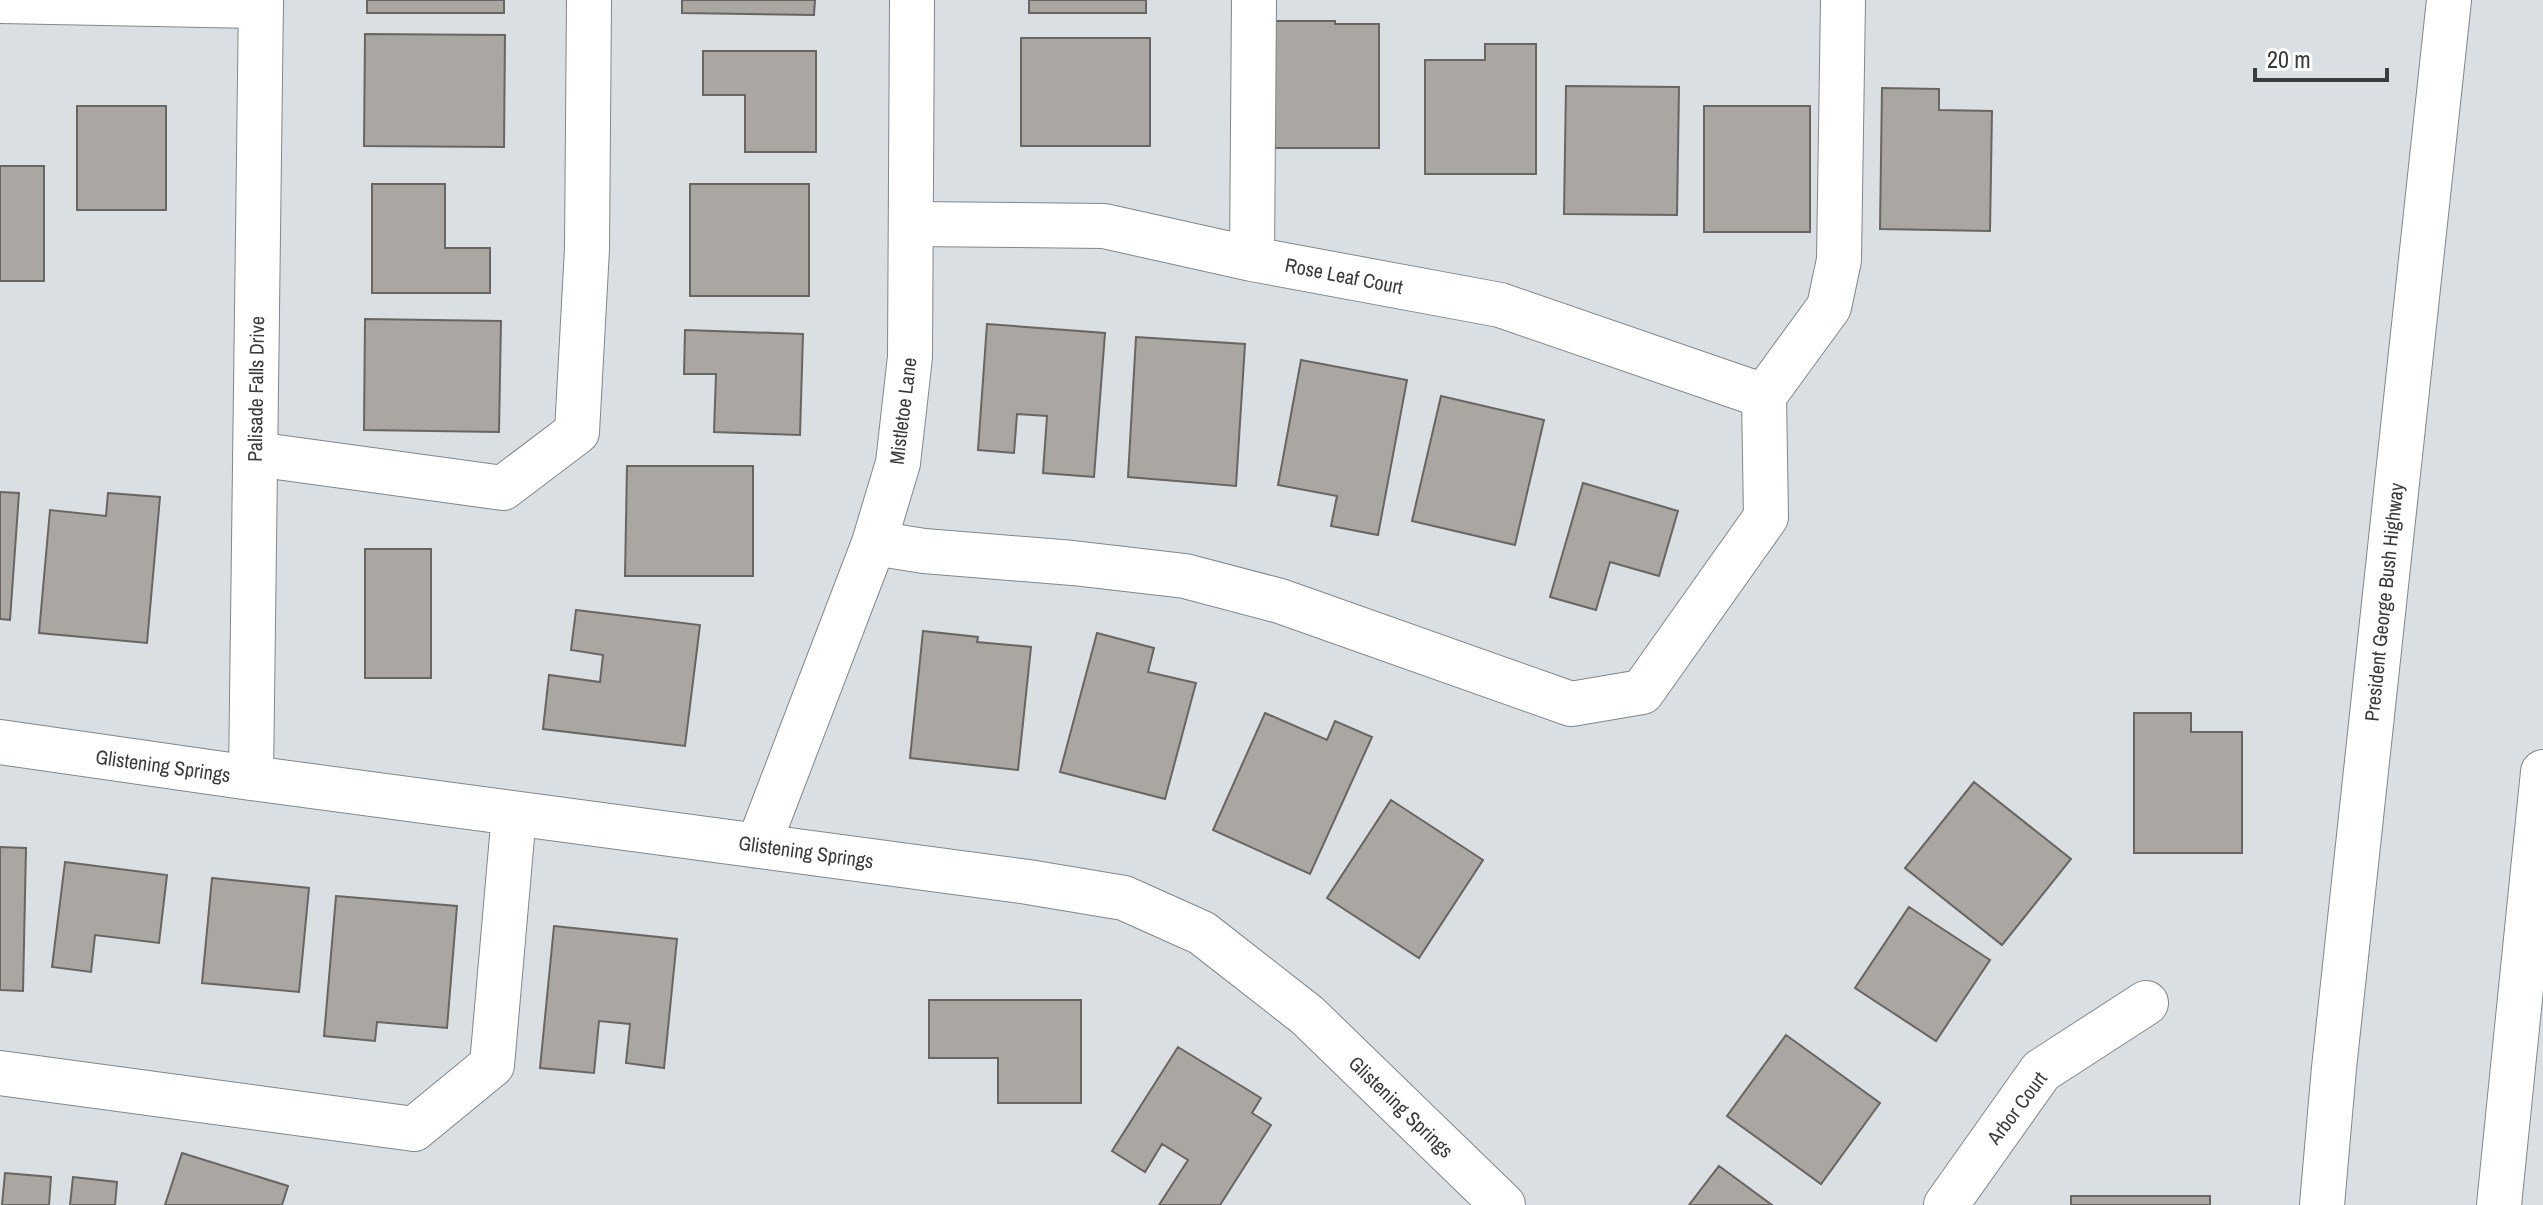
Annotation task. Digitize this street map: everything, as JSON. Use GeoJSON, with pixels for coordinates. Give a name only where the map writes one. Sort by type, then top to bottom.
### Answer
{"type":"FeatureCollection","features":[{"type":"Feature","properties":{"kind":"main road"},"geometry":{"type":"LineString","coordinates":[[255,454],[503,488],[577,432],[587,249],[589,0]]}},
{"type":"Feature","properties":{"kind":"main road","name":"Mistletoe Lane"},"geometry":{"type":"LineString","coordinates":[[758,846],[874,543],[898,463],[910,357],[912,0]]}},
{"type":"Feature","properties":{"kind":"main road"},"geometry":{"type":"LineString","coordinates":[[1252,259],[1254,0]]}},
{"type":"Feature","properties":{"kind":"main road"},"geometry":{"type":"LineString","coordinates":[[874,543],[924,551],[1185,576],[1280,601],[1410,644],[1571,704],[1642,692],[1766,517],[1764,396],[1829,307],[1839,260],[1843,0]]}},
{"type":"Feature","properties":{"kind":"main road","name":"President George Bush Highway"},"geometry":{"type":"LineString","coordinates":[[2322,1205],[2337,1037],[2449,0]]}},
{"type":"Feature","properties":{"kind":"main road"},"geometry":{"type":"LineString","coordinates":[[0,1],[261,3]]}},
{"type":"Feature","properties":{"kind":"main road","name":"Palisade Falls Drive"},"geometry":{"type":"LineString","coordinates":[[251,778],[261,3]]}},
{"type":"Feature","properties":{"kind":"main road","name":"Rose Leaf Court"},"geometry":{"type":"LineString","coordinates":[[911,224],[1104,226],[1252,259],[1500,305],[1764,396]]}},
{"type":"Feature","properties":{"kind":"main road","name":"Glistening Springs"},"geometry":{"type":"LineString","coordinates":[[0,742],[1028,882],[1124,898],[1202,933],[1307,1015],[1503,1205]]}},
{"type":"Feature","properties":{"kind":"main road"},"geometry":{"type":"LineString","coordinates":[[2499,1205],[2543,772]]}},
{"type":"Feature","properties":{"kind":"main road"},"geometry":{"type":"LineString","coordinates":[[0,1073],[414,1129],[492,1065],[514,814]]}},
{"type":"Feature","properties":{"kind":"main road","name":"Arbor Court"},"geometry":{"type":"LineString","coordinates":[[1946,1205],[2041,1071],[2146,1003]]}},
{"type":"Feature","properties":{"kind":"building"},"geometry":{"type":"Polygon","coordinates":[[[367,0],[504,0],[504,13],[367,13],[367,0]]]}},
{"type":"Feature","properties":{"kind":"building"},"geometry":{"type":"Polygon","coordinates":[[[682,0],[815,0],[814,15],[682,13],[682,0]]]}},
{"type":"Feature","properties":{"kind":"building"},"geometry":{"type":"Polygon","coordinates":[[[1029,0],[1146,0],[1146,13],[1029,13],[1029,0]]]}},
{"type":"Feature","properties":{"kind":"building"},"geometry":{"type":"Polygon","coordinates":[[[1275,21],[1379,24],[1379,148],[1275,148],[1275,21]]]}},
{"type":"Feature","properties":{"kind":"building"},"geometry":{"type":"Polygon","coordinates":[[[365,34],[505,35],[504,147],[364,146],[365,34]]]}},
{"type":"Feature","properties":{"kind":"building"},"geometry":{"type":"Polygon","coordinates":[[[1021,38],[1150,38],[1150,146],[1021,146],[1021,38]]]}},
{"type":"Feature","properties":{"kind":"building"},"geometry":{"type":"Polygon","coordinates":[[[1485,44],[1536,44],[1536,174],[1425,174],[1425,60],[1485,60],[1485,44]]]}},
{"type":"Feature","properties":{"kind":"building"},"geometry":{"type":"Polygon","coordinates":[[[703,51],[816,51],[816,152],[745,152],[745,95],[703,95],[703,51]]]}},
{"type":"Feature","properties":{"kind":"building"},"geometry":{"type":"Polygon","coordinates":[[[1566,86],[1679,87],[1677,215],[1564,214],[1566,86]]]}},
{"type":"Feature","properties":{"kind":"building"},"geometry":{"type":"Polygon","coordinates":[[[1882,88],[1939,89],[1939,110],[1992,111],[1990,231],[1880,229],[1882,88]]]}},
{"type":"Feature","properties":{"kind":"building"},"geometry":{"type":"Polygon","coordinates":[[[77,106],[166,106],[166,210],[77,210],[77,106]]]}},
{"type":"Feature","properties":{"kind":"building"},"geometry":{"type":"Polygon","coordinates":[[[1704,106],[1810,106],[1810,232],[1704,232],[1704,106]]]}},
{"type":"Feature","properties":{"kind":"building"},"geometry":{"type":"Polygon","coordinates":[[[0,166],[44,166],[44,281],[0,281],[0,166]]]}},
{"type":"Feature","properties":{"kind":"building"},"geometry":{"type":"Polygon","coordinates":[[[372,184],[445,184],[445,248],[490,248],[490,293],[372,293],[372,184]]]}},
{"type":"Feature","properties":{"kind":"building"},"geometry":{"type":"Polygon","coordinates":[[[690,184],[809,184],[809,296],[690,296],[690,184]]]}},
{"type":"Feature","properties":{"kind":"building"},"geometry":{"type":"Polygon","coordinates":[[[365,319],[501,321],[499,432],[364,430],[365,319]]]}},
{"type":"Feature","properties":{"kind":"building"},"geometry":{"type":"Polygon","coordinates":[[[987,324],[1105,333],[1094,477],[1043,473],[1047,416],[1017,414],[1014,453],[978,450],[987,324]]]}},
{"type":"Feature","properties":{"kind":"building"},"geometry":{"type":"Polygon","coordinates":[[[685,330],[803,334],[800,435],[714,432],[716,374],[684,374],[685,330]]]}},
{"type":"Feature","properties":{"kind":"building"},"geometry":{"type":"Polygon","coordinates":[[[1136,337],[1245,344],[1236,486],[1128,477],[1136,337]]]}},
{"type":"Feature","properties":{"kind":"building"},"geometry":{"type":"Polygon","coordinates":[[[1301,360],[1407,380],[1378,535],[1331,526],[1337,496],[1278,485],[1301,360]]]}},
{"type":"Feature","properties":{"kind":"building"},"geometry":{"type":"Polygon","coordinates":[[[1441,396],[1544,420],[1515,545],[1412,521],[1441,396]]]}},
{"type":"Feature","properties":{"kind":"building"},"geometry":{"type":"Polygon","coordinates":[[[627,466],[753,466],[753,576],[625,576],[627,466]]]}},
{"type":"Feature","properties":{"kind":"building"},"geometry":{"type":"Polygon","coordinates":[[[1583,483],[1678,511],[1659,576],[1610,562],[1596,610],[1550,597],[1583,483]]]}},
{"type":"Feature","properties":{"kind":"building"},"geometry":{"type":"Polygon","coordinates":[[[0,492],[19,493],[10,620],[0,619],[0,492]]]}},
{"type":"Feature","properties":{"kind":"building"},"geometry":{"type":"Polygon","coordinates":[[[108,493],[160,497],[147,643],[39,633],[50,510],[106,516],[108,493]]]}},
{"type":"Feature","properties":{"kind":"building"},"geometry":{"type":"Polygon","coordinates":[[[365,549],[431,549],[431,678],[365,678],[365,549]]]}},
{"type":"Feature","properties":{"kind":"building"},"geometry":{"type":"Polygon","coordinates":[[[576,610],[700,625],[685,746],[543,729],[549,675],[600,682],[603,655],[571,650],[576,610]]]}},
{"type":"Feature","properties":{"kind":"building"},"geometry":{"type":"Polygon","coordinates":[[[923,631],[978,637],[977,642],[1031,647],[1018,770],[910,758],[923,631]]]}},
{"type":"Feature","properties":{"kind":"building"},"geometry":{"type":"Polygon","coordinates":[[[1097,633],[1154,648],[1148,672],[1196,683],[1165,799],[1060,772],[1097,633]]]}},
{"type":"Feature","properties":{"kind":"building"},"geometry":{"type":"Polygon","coordinates":[[[1265,713],[1327,740],[1335,721],[1372,737],[1310,874],[1213,830],[1265,713]]]}},
{"type":"Feature","properties":{"kind":"building"},"geometry":{"type":"Polygon","coordinates":[[[2134,713],[2191,713],[2191,732],[2242,732],[2242,853],[2134,853],[2134,713]]]}},
{"type":"Feature","properties":{"kind":"building"},"geometry":{"type":"Polygon","coordinates":[[[1974,782],[2071,859],[2002,945],[1905,868],[1974,782]]]}},
{"type":"Feature","properties":{"kind":"building"},"geometry":{"type":"Polygon","coordinates":[[[1391,800],[1483,860],[1419,958],[1327,898],[1391,800]]]}},
{"type":"Feature","properties":{"kind":"building"},"geometry":{"type":"Polygon","coordinates":[[[0,847],[26,848],[23,991],[0,990],[0,847]]]}},
{"type":"Feature","properties":{"kind":"building"},"geometry":{"type":"Polygon","coordinates":[[[65,862],[167,875],[159,943],[95,935],[91,972],[52,967],[65,862]]]}},
{"type":"Feature","properties":{"kind":"building"},"geometry":{"type":"Polygon","coordinates":[[[212,878],[309,888],[299,992],[202,983],[212,878]]]}},
{"type":"Feature","properties":{"kind":"building"},"geometry":{"type":"Polygon","coordinates":[[[336,896],[457,906],[447,1028],[377,1022],[375,1041],[324,1036],[336,896]]]}},
{"type":"Feature","properties":{"kind":"building"},"geometry":{"type":"Polygon","coordinates":[[[1909,907],[1990,960],[1936,1041],[1855,988],[1909,907]]]}},
{"type":"Feature","properties":{"kind":"building"},"geometry":{"type":"Polygon","coordinates":[[[554,926],[677,939],[664,1068],[626,1063],[630,1024],[599,1021],[594,1073],[540,1068],[554,926]]]}},
{"type":"Feature","properties":{"kind":"building"},"geometry":{"type":"Polygon","coordinates":[[[929,1000],[1081,1000],[1081,1103],[998,1103],[998,1058],[929,1058],[929,1000]]]}},
{"type":"Feature","properties":{"kind":"building"},"geometry":{"type":"Polygon","coordinates":[[[1786,1035],[1880,1103],[1821,1184],[1727,1116],[1786,1035]]]}},
{"type":"Feature","properties":{"kind":"building"},"geometry":{"type":"Polygon","coordinates":[[[1178,1047],[1261,1098],[1252,1113],[1271,1125],[1220,1205],[1159,1205],[1188,1160],[1162,1144],[1145,1172],[1112,1151],[1178,1047]]]}},
{"type":"Feature","properties":{"kind":"building"},"geometry":{"type":"Polygon","coordinates":[[[182,1153],[288,1186],[282,1205],[165,1205],[182,1153]]]}},
{"type":"Feature","properties":{"kind":"building"},"geometry":{"type":"Polygon","coordinates":[[[1719,1166],[1772,1205],[1689,1205],[1719,1166]]]}},
{"type":"Feature","properties":{"kind":"building"},"geometry":{"type":"Polygon","coordinates":[[[5,1173],[51,1177],[49,1205],[2,1205],[5,1173]]]}},
{"type":"Feature","properties":{"kind":"building"},"geometry":{"type":"Polygon","coordinates":[[[73,1177],[117,1182],[115,1205],[70,1205],[73,1177]]]}},
{"type":"Feature","properties":{"kind":"building"},"geometry":{"type":"Polygon","coordinates":[[[2071,1196],[2210,1196],[2210,1205],[2071,1205],[2071,1196]]]}}]}
